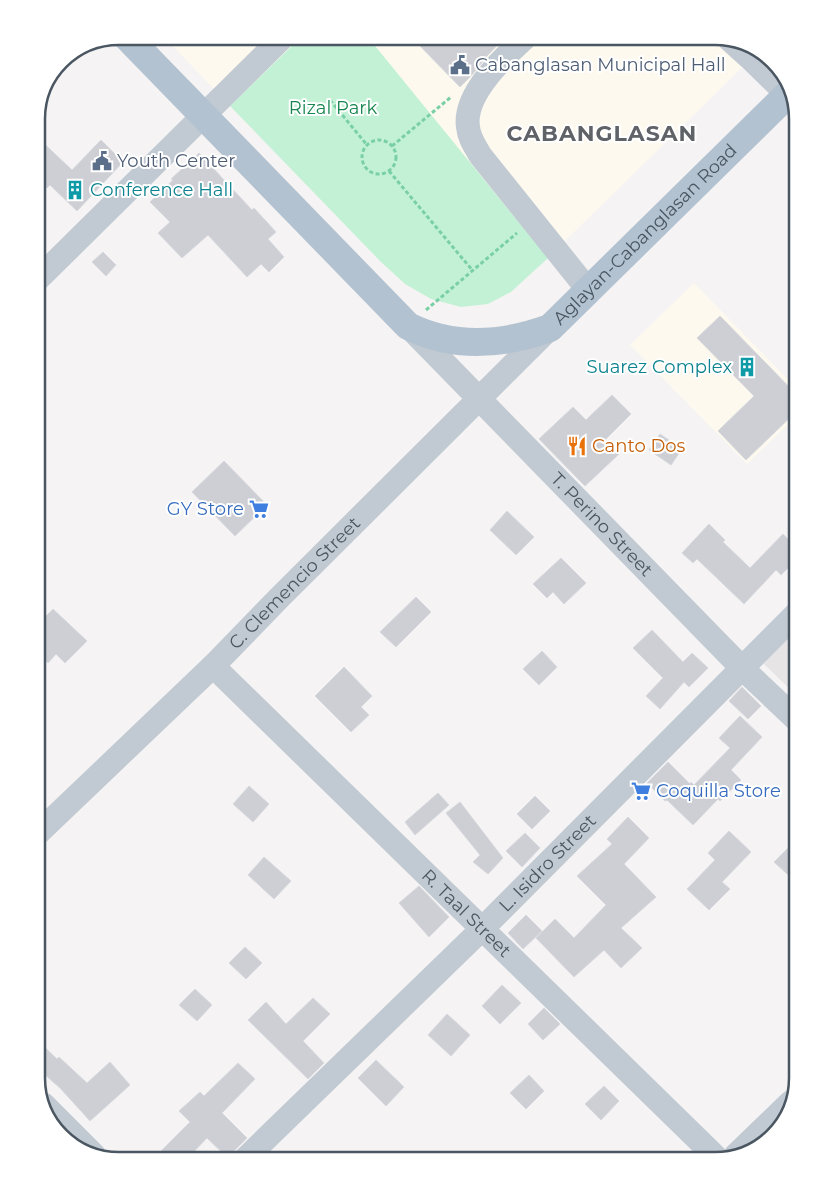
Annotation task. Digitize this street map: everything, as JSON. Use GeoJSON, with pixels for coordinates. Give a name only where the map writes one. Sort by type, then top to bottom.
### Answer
{"type":"FeatureCollection","features":[{"type":"Feature","properties":{"kind":"main road","name":"Aglayan-Cabanglasan Road"},"geometry":{"type":"LineString","coordinates":[[135,45],[408,326],[424,334],[460,341],[497,341],[533,334],[550,328],[785,97]]}},
{"type":"Feature","properties":{"kind":"street"},"geometry":{"type":"LineString","coordinates":[[45,273],[275,45]]}},
{"type":"Feature","properties":{"kind":"street"},"geometry":{"type":"LineString","coordinates":[[518,45],[496,66],[474,96],[467,126],[471,139],[480,155],[589,291]]}},
{"type":"Feature","properties":{"kind":"street"},"geometry":{"type":"LineString","coordinates":[[740,49],[780,85]]}},
{"type":"Feature","properties":{"kind":"street","name":"T. Perino Street"},"geometry":{"type":"LineString","coordinates":[[408,326],[742,668],[789,712]]}},
{"type":"Feature","properties":{"kind":"street","name":"C. Clemencio Street"},"geometry":{"type":"LineString","coordinates":[[45,826],[213,666],[550,328]]}},
{"type":"Feature","properties":{"kind":"street","name":"L. Isidro Street"},"geometry":{"type":"LineString","coordinates":[[252,1152],[482,929],[789,621]]}},
{"type":"Feature","properties":{"kind":"street","name":"R. Taal Street"},"geometry":{"type":"LineString","coordinates":[[213,666],[711,1152]]}},
{"type":"Feature","properties":{"kind":"street"},"geometry":{"type":"LineString","coordinates":[[747,1144],[780,1112]]}},
{"type":"Feature","properties":{"kind":"street"},"geometry":{"type":"LineString","coordinates":[[57,1118],[79,1140]]}},
{"type":"Feature","properties":{"kind":"path"},"geometry":{"type":"LineString","coordinates":[[392,146],[453,95]]}},
{"type":"Feature","properties":{"kind":"path"},"geometry":{"type":"LineString","coordinates":[[330,100],[367,145]]}},
{"type":"Feature","properties":{"kind":"path"},"geometry":{"type":"LineString","coordinates":[[380,140],[392,146],[396,159],[389,171],[382,174],[368,171],[363,165],[361,158],[363,150],[367,145],[373,141],[380,140]]}},
{"type":"Feature","properties":{"kind":"path"},"geometry":{"type":"LineString","coordinates":[[389,171],[473,271]]}},
{"type":"Feature","properties":{"kind":"path"},"geometry":{"type":"LineString","coordinates":[[408,326],[532,220]]}},
{"type":"Feature","properties":{"kind":"shaded area"},"geometry":{"type":"Polygon","coordinates":[[[172,45],[719,45],[739,49],[753,56],[511,292],[488,304],[461,307],[431,299],[405,284],[380,261],[172,45]]]}},
{"type":"Feature","properties":{"kind":"shaded area"},"geometry":{"type":"Polygon","coordinates":[[[694,283],[789,381],[789,424],[747,464],[630,345],[694,283]]]}},
{"type":"Feature","properties":{"kind":"shaded area"},"geometry":{"type":"Polygon","coordinates":[[[789,636],[789,688],[762,662],[789,636]]]}},
{"type":"Feature","properties":{"kind":"green space","name":"Rizal Park"},"geometry":{"type":"Polygon","coordinates":[[[293,45],[374,45],[548,258],[511,292],[488,304],[461,307],[431,299],[405,284],[380,261],[230,106],[293,45]]]}},
{"type":"Feature","properties":{"kind":"building","name":"Cabanglasan Municipal Hall"},"geometry":{"type":"Polygon","coordinates":[[[419,45],[497,45],[460,87],[419,45]]]}},
{"type":"Feature","properties":{"kind":"building"},"geometry":{"type":"Polygon","coordinates":[[[101,140],[123,162],[77,211],[50,185],[47,188],[45,186],[45,144],[72,170],[101,140]]]}},
{"type":"Feature","properties":{"kind":"building"},"geometry":{"type":"Polygon","coordinates":[[[199,153],[252,210],[254,208],[276,232],[268,239],[284,257],[269,272],[261,264],[247,277],[208,235],[182,258],[158,233],[170,222],[150,202],[199,153]]]}},
{"type":"Feature","properties":{"kind":"building"},"geometry":{"type":"Polygon","coordinates":[[[103,252],[116,265],[106,276],[92,262],[103,252]]]}},
{"type":"Feature","properties":{"kind":"building","name":"Suarez Complex"},"geometry":{"type":"Polygon","coordinates":[[[720,316],[789,387],[789,419],[746,460],[718,431],[754,396],[697,338],[720,316]]]}},
{"type":"Feature","properties":{"kind":"building"},"geometry":{"type":"Polygon","coordinates":[[[612,395],[631,414],[605,440],[619,454],[585,486],[539,439],[573,407],[586,420],[612,395]]]}},
{"type":"Feature","properties":{"kind":"building"},"geometry":{"type":"Polygon","coordinates":[[[660,434],[682,449],[671,465],[649,450],[660,434]]]}},
{"type":"Feature","properties":{"kind":"building"},"geometry":{"type":"Polygon","coordinates":[[[224,461],[267,505],[235,536],[192,492],[224,461]]]}},
{"type":"Feature","properties":{"kind":"building"},"geometry":{"type":"Polygon","coordinates":[[[507,511],[534,537],[516,555],[490,530],[507,511]]]}},
{"type":"Feature","properties":{"kind":"building"},"geometry":{"type":"Polygon","coordinates":[[[709,524],[725,540],[723,542],[750,568],[783,534],[789,540],[789,567],[781,575],[776,570],[744,604],[697,559],[693,563],[682,553],[709,524]]]}},
{"type":"Feature","properties":{"kind":"building"},"geometry":{"type":"Polygon","coordinates":[[[561,558],[586,583],[564,604],[553,592],[547,598],[533,584],[561,558]]]}},
{"type":"Feature","properties":{"kind":"building"},"geometry":{"type":"Polygon","coordinates":[[[416,597],[431,612],[396,647],[380,632],[416,597]]]}},
{"type":"Feature","properties":{"kind":"building"},"geometry":{"type":"Polygon","coordinates":[[[53,609],[87,641],[65,663],[56,654],[48,663],[45,660],[45,617],[53,609]]]}},
{"type":"Feature","properties":{"kind":"building"},"geometry":{"type":"Polygon","coordinates":[[[652,630],[683,662],[692,653],[708,668],[689,687],[684,682],[660,709],[646,696],[663,678],[633,648],[652,630]]]}},
{"type":"Feature","properties":{"kind":"building"},"geometry":{"type":"Polygon","coordinates":[[[542,651],[557,667],[539,685],[523,669],[542,651]]]}},
{"type":"Feature","properties":{"kind":"building"},"geometry":{"type":"Polygon","coordinates":[[[344,667],[372,696],[361,707],[369,715],[351,732],[315,696],[344,667]]]}},
{"type":"Feature","properties":{"kind":"building"},"geometry":{"type":"Polygon","coordinates":[[[742,687],[761,706],[748,719],[729,701],[742,687]]]}},
{"type":"Feature","properties":{"kind":"building"},"geometry":{"type":"Polygon","coordinates":[[[740,716],[762,737],[731,770],[741,780],[720,801],[718,799],[693,825],[647,783],[668,762],[690,784],[691,782],[694,785],[730,748],[719,738],[740,716]]]}},
{"type":"Feature","properties":{"kind":"building"},"geometry":{"type":"Polygon","coordinates":[[[249,786],[269,804],[253,822],[233,804],[249,786]]]}},
{"type":"Feature","properties":{"kind":"building"},"geometry":{"type":"Polygon","coordinates":[[[438,793],[449,805],[415,835],[405,822],[438,793]]]}},
{"type":"Feature","properties":{"kind":"building"},"geometry":{"type":"Polygon","coordinates":[[[535,796],[550,811],[532,829],[517,814],[535,796]]]}},
{"type":"Feature","properties":{"kind":"building"},"geometry":{"type":"Polygon","coordinates":[[[460,802],[503,858],[488,874],[473,862],[480,855],[446,813],[460,802]]]}},
{"type":"Feature","properties":{"kind":"building"},"geometry":{"type":"Polygon","coordinates":[[[628,817],[649,838],[624,864],[656,897],[621,928],[642,948],[621,968],[604,950],[574,977],[536,938],[555,919],[574,938],[606,905],[577,876],[612,844],[607,839],[628,817]]]}},
{"type":"Feature","properties":{"kind":"building"},"geometry":{"type":"Polygon","coordinates":[[[729,831],[751,852],[722,882],[730,889],[709,910],[687,889],[715,860],[708,853],[729,831]]]}},
{"type":"Feature","properties":{"kind":"building"},"geometry":{"type":"Polygon","coordinates":[[[525,833],[540,848],[522,867],[506,851],[525,833]]]}},
{"type":"Feature","properties":{"kind":"building"},"geometry":{"type":"Polygon","coordinates":[[[789,847],[789,876],[774,862],[789,847]]]}},
{"type":"Feature","properties":{"kind":"building"},"geometry":{"type":"Polygon","coordinates":[[[264,857],[291,881],[274,899],[248,875],[264,857]]]}},
{"type":"Feature","properties":{"kind":"building"},"geometry":{"type":"Polygon","coordinates":[[[419,886],[449,917],[429,937],[399,903],[419,886]]]}},
{"type":"Feature","properties":{"kind":"building"},"geometry":{"type":"Polygon","coordinates":[[[526,915],[542,931],[523,949],[508,933],[526,915]]]}},
{"type":"Feature","properties":{"kind":"building"},"geometry":{"type":"Polygon","coordinates":[[[245,947],[262,963],[246,979],[229,963],[245,947]]]}},
{"type":"Feature","properties":{"kind":"building"},"geometry":{"type":"Polygon","coordinates":[[[502,985],[521,1003],[500,1024],[482,1006],[502,985]]]}},
{"type":"Feature","properties":{"kind":"building"},"geometry":{"type":"Polygon","coordinates":[[[195,989],[212,1005],[197,1021],[179,1005],[195,989]]]}},
{"type":"Feature","properties":{"kind":"building"},"geometry":{"type":"Polygon","coordinates":[[[313,998],[330,1014],[303,1041],[324,1063],[308,1079],[248,1020],[266,1002],[286,1024],[313,998]]]}},
{"type":"Feature","properties":{"kind":"building"},"geometry":{"type":"Polygon","coordinates":[[[544,1008],[560,1024],[543,1040],[528,1024],[544,1008]]]}},
{"type":"Feature","properties":{"kind":"building"},"geometry":{"type":"Polygon","coordinates":[[[447,1014],[470,1035],[451,1056],[428,1035],[447,1014]]]}},
{"type":"Feature","properties":{"kind":"building"},"geometry":{"type":"Polygon","coordinates":[[[45,1048],[57,1059],[59,1057],[87,1083],[110,1062],[130,1085],[90,1121],[60,1088],[45,1075],[45,1048]]]}},
{"type":"Feature","properties":{"kind":"building"},"geometry":{"type":"Polygon","coordinates":[[[376,1060],[404,1087],[386,1106],[358,1078],[376,1060]]]}},
{"type":"Feature","properties":{"kind":"building"},"geometry":{"type":"Polygon","coordinates":[[[238,1063],[255,1079],[222,1113],[247,1138],[233,1152],[222,1152],[207,1138],[194,1152],[160,1152],[190,1122],[179,1111],[200,1092],[204,1096],[238,1063]]]}},
{"type":"Feature","properties":{"kind":"building"},"geometry":{"type":"Polygon","coordinates":[[[529,1075],[544,1091],[526,1109],[510,1093],[529,1075]]]}},
{"type":"Feature","properties":{"kind":"building"},"geometry":{"type":"Polygon","coordinates":[[[604,1086],[619,1101],[601,1120],[585,1104],[604,1086]]]}},
{"type":"Feature","properties":{"kind":"place","name":"Cabanglasan Municipal Hall"},"geometry":{"type":"Point","coordinates":[460,65]}},
{"type":"Feature","properties":{"kind":"place","name":"Youth Center"},"geometry":{"type":"Point","coordinates":[102,161]}},
{"type":"Feature","properties":{"kind":"place","name":"Conference Hall"},"geometry":{"type":"Point","coordinates":[75,190]}},
{"type":"Feature","properties":{"kind":"place","name":"Suarez Complex"},"geometry":{"type":"Point","coordinates":[747,367]}},
{"type":"Feature","properties":{"kind":"place","name":"Canto Dos"},"geometry":{"type":"Point","coordinates":[577,446]}},
{"type":"Feature","properties":{"kind":"place","name":"GY Store"},"geometry":{"type":"Point","coordinates":[259,509]}},
{"type":"Feature","properties":{"kind":"place","name":"Coquilla Store"},"geometry":{"type":"Point","coordinates":[641,791]}},
{"type":"Feature","properties":{"kind":"district","name":"CABANGLASAN"},"geometry":{"type":"Point","coordinates":[602,133]}}]}
